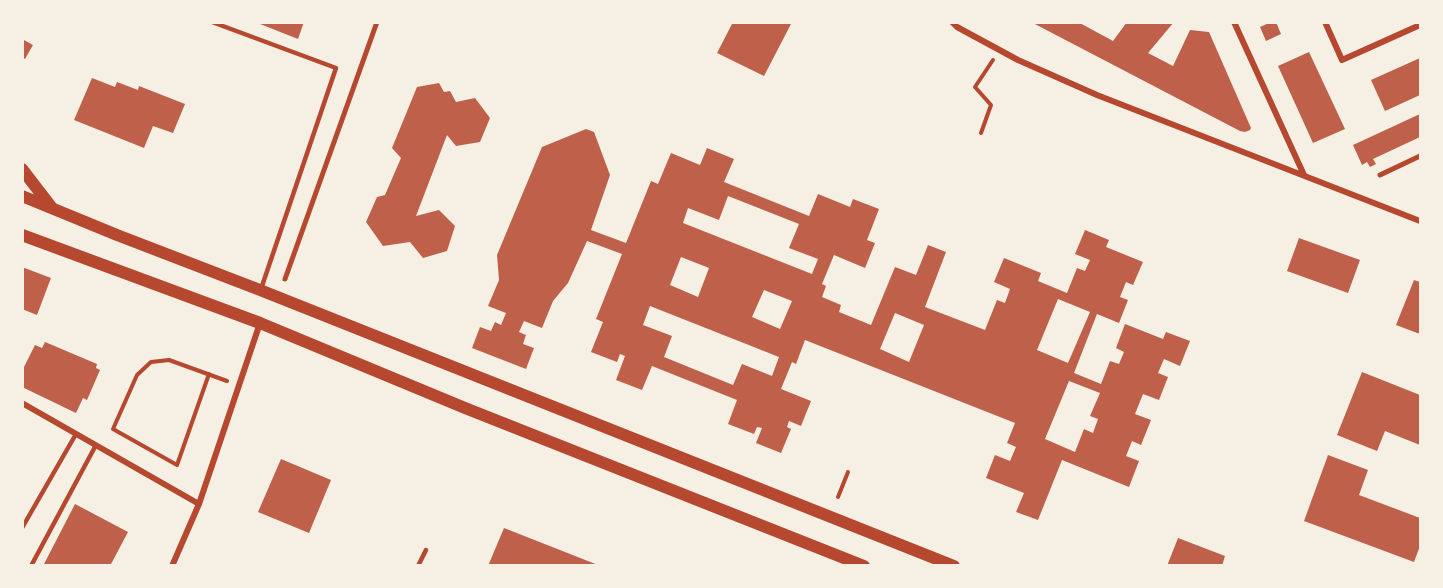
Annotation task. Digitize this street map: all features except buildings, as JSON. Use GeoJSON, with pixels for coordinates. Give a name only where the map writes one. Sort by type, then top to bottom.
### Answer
{"type":"FeatureCollection","features":[{"type":"Feature","properties":{"kind":"main road"},"geometry":{"type":"LineString","coordinates":[[22,169],[53,209]]}},
{"type":"Feature","properties":{"kind":"main road"},"geometry":{"type":"LineString","coordinates":[[22,196],[954,566]]}},
{"type":"Feature","properties":{"kind":"main road"},"geometry":{"type":"LineString","coordinates":[[22,235],[260,323],[465,408],[864,566]]}},
{"type":"Feature","properties":{"kind":"street"},"geometry":{"type":"LineString","coordinates":[[285,279],[377,22]]}},
{"type":"Feature","properties":{"kind":"street"},"geometry":{"type":"LineString","coordinates":[[952,22],[957,27],[1018,60],[1097,94],[1420,221]]}},
{"type":"Feature","properties":{"kind":"street"},"geometry":{"type":"LineString","coordinates":[[1234,22],[1304,175]]}},
{"type":"Feature","properties":{"kind":"street"},"geometry":{"type":"LineString","coordinates":[[1325,22],[1342,60],[1420,26]]}},
{"type":"Feature","properties":{"kind":"street"},"geometry":{"type":"LineString","coordinates":[[1380,175],[1420,156]]}},
{"type":"Feature","properties":{"kind":"street"},"geometry":{"type":"LineString","coordinates":[[172,566],[199,504],[260,323]]}},
{"type":"Feature","properties":{"kind":"street"},"geometry":{"type":"LineString","coordinates":[[22,403],[199,504]]}},
{"type":"Feature","properties":{"kind":"lane"},"geometry":{"type":"LineString","coordinates":[[212,22],[336,68],[261,290]]}},
{"type":"Feature","properties":{"kind":"lane"},"geometry":{"type":"LineString","coordinates":[[22,528],[75,434]]}},
{"type":"Feature","properties":{"kind":"lane"},"geometry":{"type":"LineString","coordinates":[[31,566],[96,445]]}},
{"type":"Feature","properties":{"kind":"lane"},"geometry":{"type":"LineString","coordinates":[[418,566],[426,550]]}},
{"type":"Feature","properties":{"kind":"path"},"geometry":{"type":"LineString","coordinates":[[981,133],[991,105],[975,87],[1000,50]]}},
{"type":"Feature","properties":{"kind":"path"},"geometry":{"type":"LineString","coordinates":[[209,374],[177,465],[113,429],[137,375],[151,362],[169,360],[209,374],[238,385]]}},
{"type":"Feature","properties":{"kind":"path"},"geometry":{"type":"LineString","coordinates":[[838,497],[848,472]]}}]}
